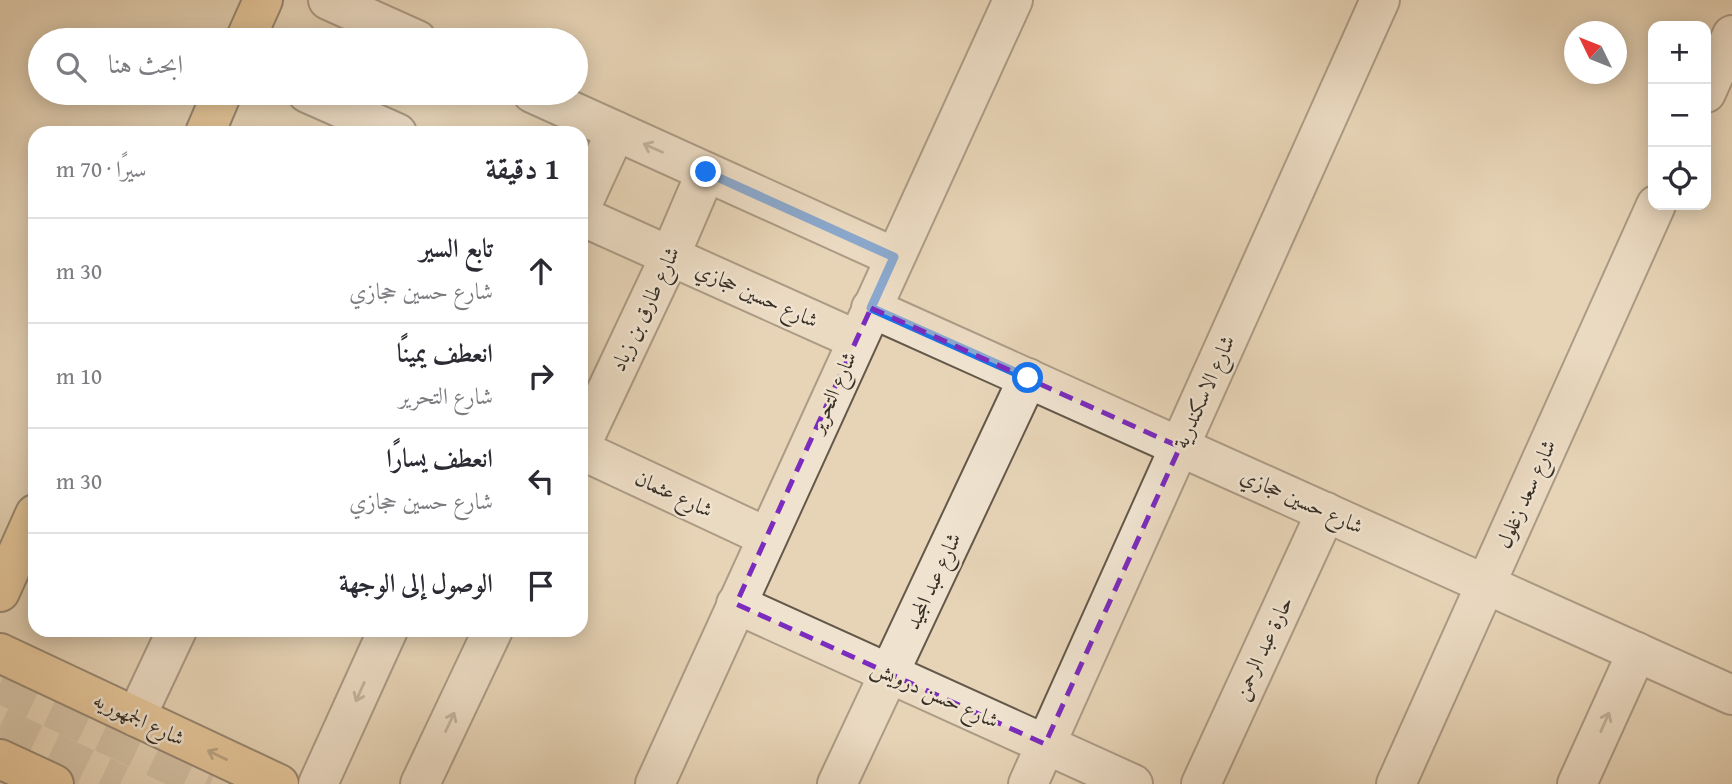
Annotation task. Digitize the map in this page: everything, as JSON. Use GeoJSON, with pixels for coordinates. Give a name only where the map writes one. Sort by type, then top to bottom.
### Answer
{"type":"FeatureCollection","features":[{"type":"Feature","properties":{"kind":"main road"},"geometry":{"type":"LineString","coordinates":[[250,28],[263,0]]}},
{"type":"Feature","properties":{"kind":"main road"},"geometry":{"type":"LineString","coordinates":[[208,126],[217,105]]}},
{"type":"Feature","properties":{"kind":"main road"},"geometry":{"type":"LineString","coordinates":[[0,592],[28,530]]}},
{"type":"Feature","properties":{"kind":"main road","name":"شارع الجمهوريه"},"geometry":{"type":"LineString","coordinates":[[0,653],[279,784]]}},
{"type":"Feature","properties":{"kind":"main road"},"geometry":{"type":"LineString","coordinates":[[0,759],[54,784]]}},
{"type":"Feature","properties":{"kind":"street"},"geometry":{"type":"LineString","coordinates":[[328,0],[390,28]]}},
{"type":"Feature","properties":{"kind":"street","name":"شارع التحرير"},"geometry":{"type":"LineString","coordinates":[[655,784],[1013,0]]}},
{"type":"Feature","properties":{"kind":"street","name":"شارع الاسكندرية"},"geometry":{"type":"LineString","coordinates":[[1028,784],[1380,0]]}},
{"type":"Feature","properties":{"kind":"street"},"geometry":{"type":"LineString","coordinates":[[1710,84],[1732,35]]}},
{"type":"Feature","properties":{"kind":"street"},"geometry":{"type":"LineString","coordinates":[[334,105],[381,126]]}},
{"type":"Feature","properties":{"kind":"street"},"geometry":{"type":"LineString","coordinates":[[559,105],[894,257]]}},
{"type":"Feature","properties":{"kind":"street"},"geometry":{"type":"LineString","coordinates":[[588,191],[616,131]]}},
{"type":"Feature","properties":{"kind":"street","name":"شارع طارق بن زياد"},"geometry":{"type":"LineString","coordinates":[[588,433],[706,172]]}},
{"type":"Feature","properties":{"kind":"street","name":"شارع سعد زغلول"},"geometry":{"type":"LineString","coordinates":[[1396,784],[1654,210]]}},
{"type":"Feature","properties":{"kind":"street","name":"شارع حسين حجازي"},"geometry":{"type":"LineString","coordinates":[[588,219],[670,256],[1028,378],[1732,695]]}},
{"type":"Feature","properties":{"kind":"street","name":"شارع عبد المجيد"},"geometry":{"type":"LineString","coordinates":[[837,784],[1028,378]]}},
{"type":"Feature","properties":{"kind":"street","name":"شارع عثمان"},"geometry":{"type":"LineString","coordinates":[[588,451],[767,537]]}},
{"type":"Feature","properties":{"kind":"street","name":"حارة عبد الرحمن"},"geometry":{"type":"LineString","coordinates":[[1201,784],[1326,512]]}},
{"type":"Feature","properties":{"kind":"street","name":"شارع حسن درويش"},"geometry":{"type":"LineString","coordinates":[[736,604],[1133,784]]}},
{"type":"Feature","properties":{"kind":"street"},"geometry":{"type":"LineString","coordinates":[[136,717],[174,637]]}},
{"type":"Feature","properties":{"kind":"street"},"geometry":{"type":"LineString","coordinates":[[318,784],[385,637]]}},
{"type":"Feature","properties":{"kind":"street"},"geometry":{"type":"LineString","coordinates":[[420,784],[490,637]]}},
{"type":"Feature","properties":{"kind":"street"},"geometry":{"type":"LineString","coordinates":[[1577,784],[1637,652]]}},
{"type":"Feature","properties":{"kind":"highlighted area"},"geometry":{"type":"Polygon","coordinates":[[[871,308],[1180,447],[1045,744],[736,604],[871,308]]]}},
{"type":"Feature","properties":{"kind":"tunnel"},"geometry":{"type":"LineString","coordinates":[[0,684],[210,784]]}},
{"type":"Feature","properties":{"kind":"tunnel"},"geometry":{"type":"LineString","coordinates":[[0,726],[120,784]]}},
{"type":"Feature","properties":{"kind":"route"},"geometry":{"type":"LineString","coordinates":[[706,172],[894,257],[871,308],[1028,378]]}}]}
